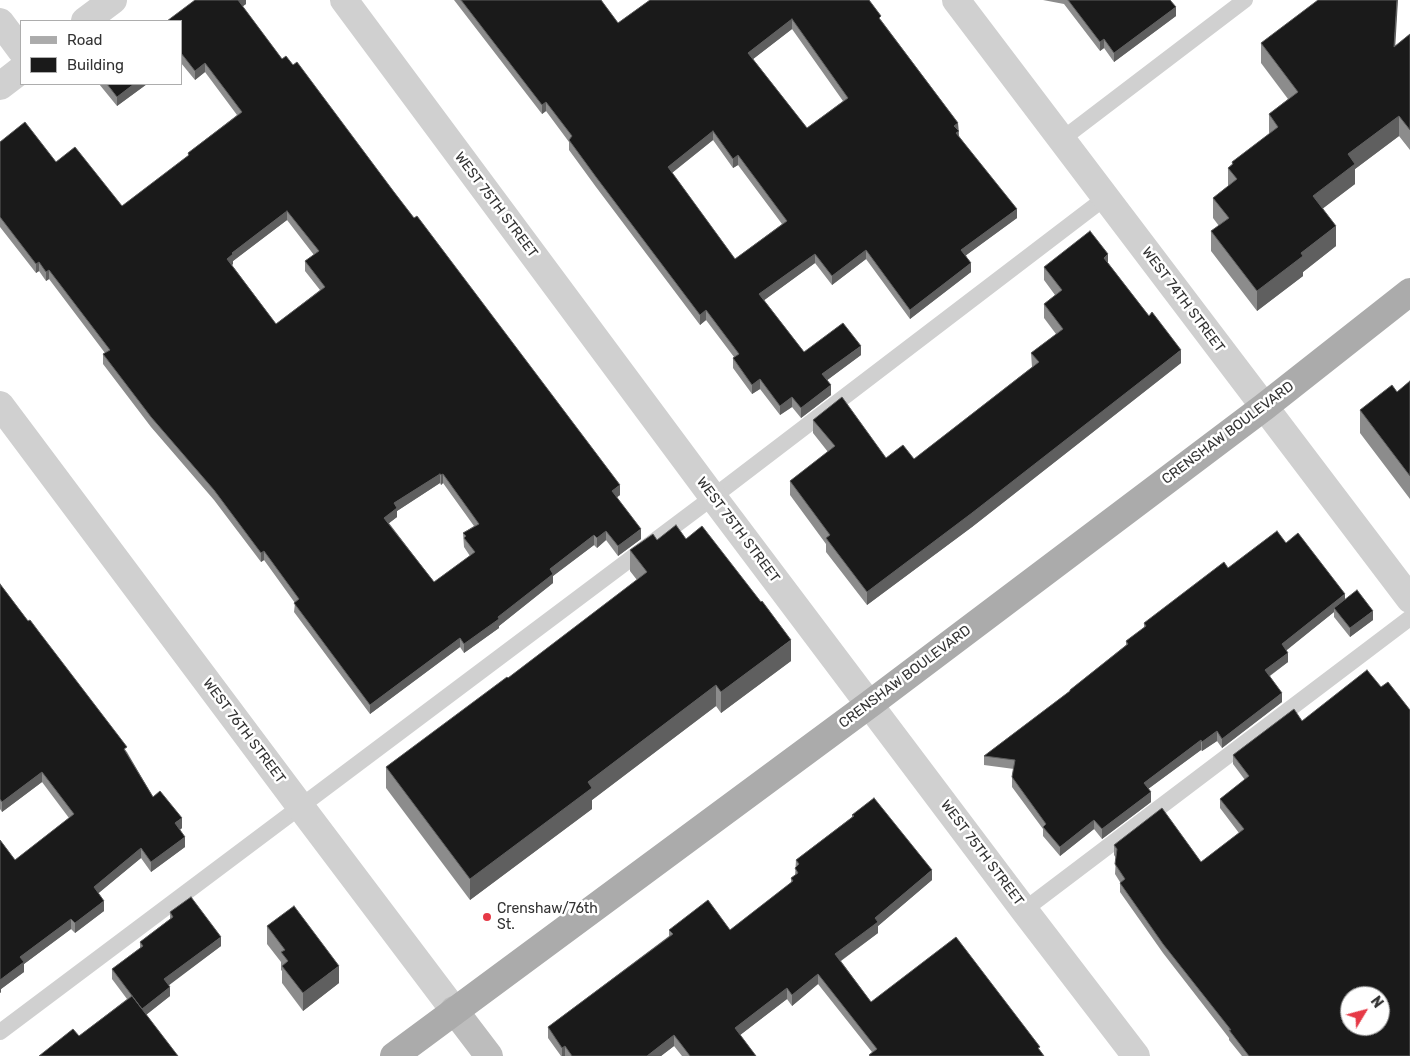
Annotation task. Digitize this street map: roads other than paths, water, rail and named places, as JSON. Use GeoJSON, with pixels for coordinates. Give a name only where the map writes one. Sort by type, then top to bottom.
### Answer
{"type":"FeatureCollection","features":[{"type":"Feature","properties":{"kind":"main road","name":"CRENSHAW BOULEVARD"},"geometry":{"type":"LineString","coordinates":[[394,1056],[870,704],[1264,406],[1410,292]]}},
{"type":"Feature","properties":{"kind":"street"},"geometry":{"type":"LineString","coordinates":[[86,20],[113,0]]}},
{"type":"Feature","properties":{"kind":"street","name":"WEST 75TH STREET"},"geometry":{"type":"LineString","coordinates":[[344,0],[713,497],[1136,1056]]}},
{"type":"Feature","properties":{"kind":"street","name":"WEST 74TH STREET"},"geometry":{"type":"LineString","coordinates":[[956,0],[1410,599]]}},
{"type":"Feature","properties":{"kind":"street"},"geometry":{"type":"LineString","coordinates":[[0,22],[20,49]]}},
{"type":"Feature","properties":{"kind":"street"},"geometry":{"type":"LineString","coordinates":[[0,86],[20,71]]}},
{"type":"Feature","properties":{"kind":"street","name":"WEST 76TH STREET"},"geometry":{"type":"LineString","coordinates":[[0,405],[489,1056]]}},
{"type":"Feature","properties":{"kind":"lane"},"geometry":{"type":"LineString","coordinates":[[1061,140],[1245,0]]}},
{"type":"Feature","properties":{"kind":"lane"},"geometry":{"type":"LineString","coordinates":[[0,1032],[713,497],[1105,198]]}},
{"type":"Feature","properties":{"kind":"lane"},"geometry":{"type":"LineString","coordinates":[[1024,910],[1410,618]]}},
{"type":"Feature","properties":{"kind":"place","name":"Crenshaw/76th St."},"geometry":{"type":"Point","coordinates":[487,917]}}]}
